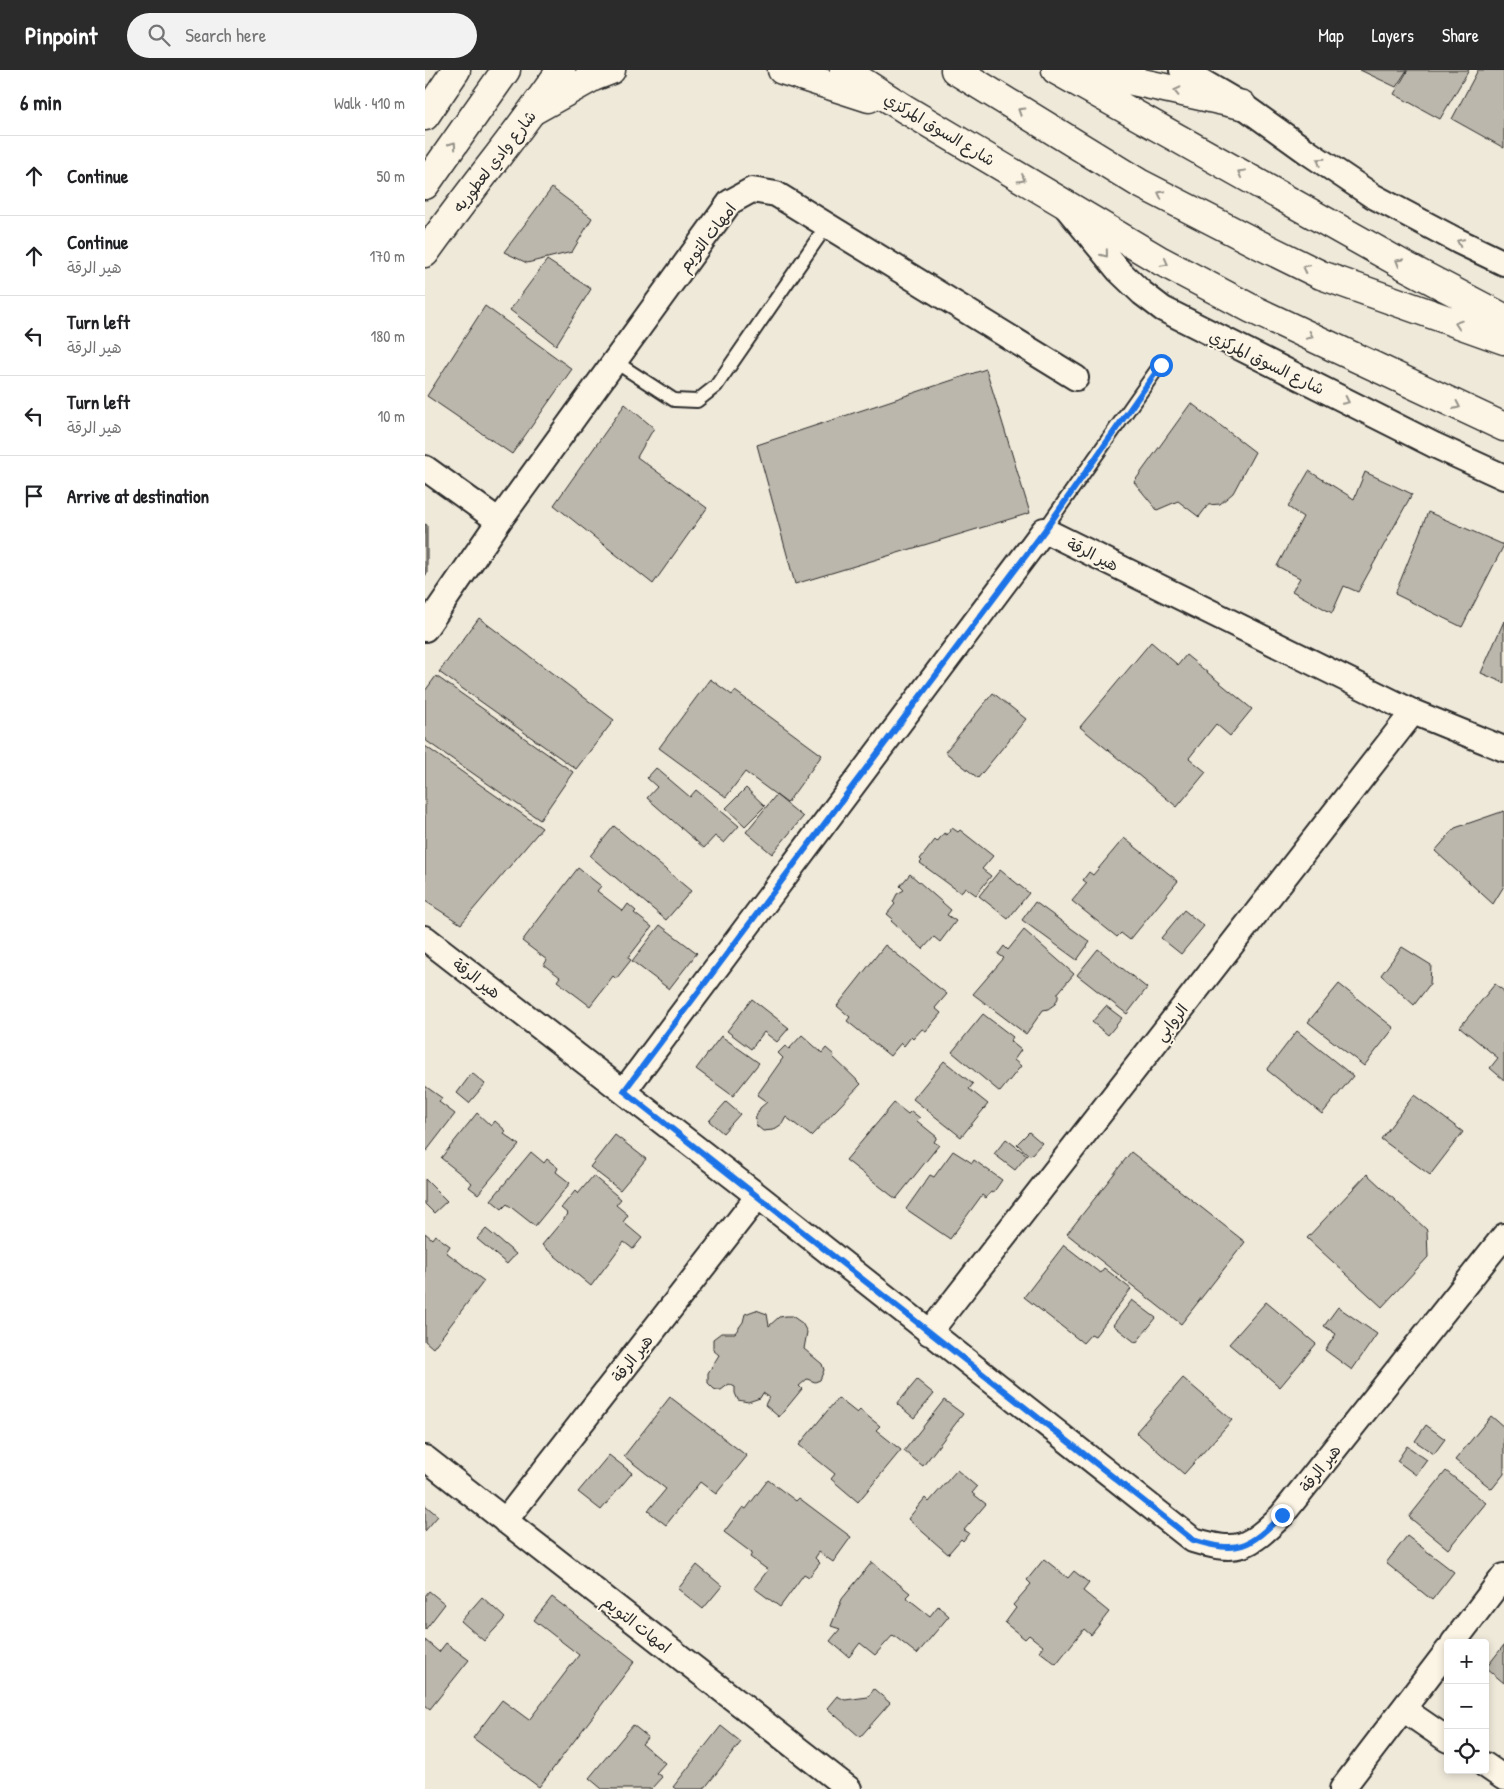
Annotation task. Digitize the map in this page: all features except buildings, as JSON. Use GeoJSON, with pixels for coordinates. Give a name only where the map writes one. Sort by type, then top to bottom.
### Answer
{"type":"FeatureCollection","features":[{"type":"Feature","properties":{"kind":"main road"},"geometry":{"type":"LineString","coordinates":[[425,116],[456,70]]}},
{"type":"Feature","properties":{"kind":"main road"},"geometry":{"type":"LineString","coordinates":[[425,184],[506,70]]}},
{"type":"Feature","properties":{"kind":"main road","name":"شارع وادي لعطوريه"},"geometry":{"type":"LineString","coordinates":[[425,254],[446,223],[534,110],[561,70]]}},
{"type":"Feature","properties":{"kind":"main road"},"geometry":{"type":"LineString","coordinates":[[534,110],[593,77],[611,70]]}},
{"type":"Feature","properties":{"kind":"main road"},"geometry":{"type":"LineString","coordinates":[[782,70],[905,109]]}},
{"type":"Feature","properties":{"kind":"main road","name":"شارع السوق المركزي"},"geometry":{"type":"LineString","coordinates":[[844,70],[905,109],[1161,261],[1253,309],[1504,427]]}},
{"type":"Feature","properties":{"kind":"main road"},"geometry":{"type":"LineString","coordinates":[[955,70],[1139,183],[1256,244],[1321,275],[1504,340]]}},
{"type":"Feature","properties":{"kind":"main road"},"geometry":{"type":"LineString","coordinates":[[1056,70],[1504,318]]}},
{"type":"Feature","properties":{"kind":"main road"},"geometry":{"type":"LineString","coordinates":[[1083,70],[1242,105]]}},
{"type":"Feature","properties":{"kind":"street"},"geometry":{"type":"LineString","coordinates":[[1182,70],[1242,105],[1373,196],[1504,263]]}},
{"type":"Feature","properties":{"kind":"street","name":"امهات التويم"},"geometry":{"type":"LineString","coordinates":[[425,629],[499,521],[730,202],[752,190],[776,194],[1076,378]]}},
{"type":"Feature","properties":{"kind":"street","name":"شارع السوق المركزي"},"geometry":{"type":"LineString","coordinates":[[1063,203],[1119,271],[1142,293],[1163,309],[1434,445],[1504,477]]}},
{"type":"Feature","properties":{"kind":"street"},"geometry":{"type":"LineString","coordinates":[[425,468],[499,521]]}},
{"type":"Feature","properties":{"kind":"street"},"geometry":{"type":"LineString","coordinates":[[624,1091],[1045,530]]}},
{"type":"Feature","properties":{"kind":"street","name":"هير الرقة"},"geometry":{"type":"LineString","coordinates":[[1045,530],[1413,712],[1504,749]]}},
{"type":"Feature","properties":{"kind":"street","name":"الروابي"},"geometry":{"type":"LineString","coordinates":[[929,1333],[1413,712]]}},
{"type":"Feature","properties":{"kind":"street","name":"هير الرقة"},"geometry":{"type":"LineString","coordinates":[[425,938],[758,1196],[1193,1540],[1216,1547],[1240,1547],[1261,1535],[1282,1515],[1504,1236]]}},
{"type":"Feature","properties":{"kind":"street","name":"هير الرقة"},"geometry":{"type":"LineString","coordinates":[[505,1521],[758,1196]]}},
{"type":"Feature","properties":{"kind":"street","name":"امهات التويم"},"geometry":{"type":"LineString","coordinates":[[425,1458],[849,1789]]}},
{"type":"Feature","properties":{"kind":"street"},"geometry":{"type":"LineString","coordinates":[[1456,1639],[1504,1576]]}},
{"type":"Feature","properties":{"kind":"street"},"geometry":{"type":"LineString","coordinates":[[1342,1789],[1444,1655]]}},
{"type":"Feature","properties":{"kind":"street"},"geometry":{"type":"LineString","coordinates":[[1403,1709],[1444,1737]]}},
{"type":"Feature","properties":{"kind":"street"},"geometry":{"type":"LineString","coordinates":[[1489,1768],[1504,1778]]}},
{"type":"Feature","properties":{"kind":"lane"},"geometry":{"type":"LineString","coordinates":[[614,361],[674,400],[697,401],[716,386],[827,225]]}},
{"type":"Feature","properties":{"kind":"lane"},"geometry":{"type":"LineString","coordinates":[[1045,530],[1161,365]]}},
{"type":"Feature","properties":{"kind":"route"},"geometry":{"type":"LineString","coordinates":[[1161,365],[1045,530],[624,1091],[1193,1540],[1216,1547],[1240,1547],[1261,1535],[1282,1515]]}}]}
